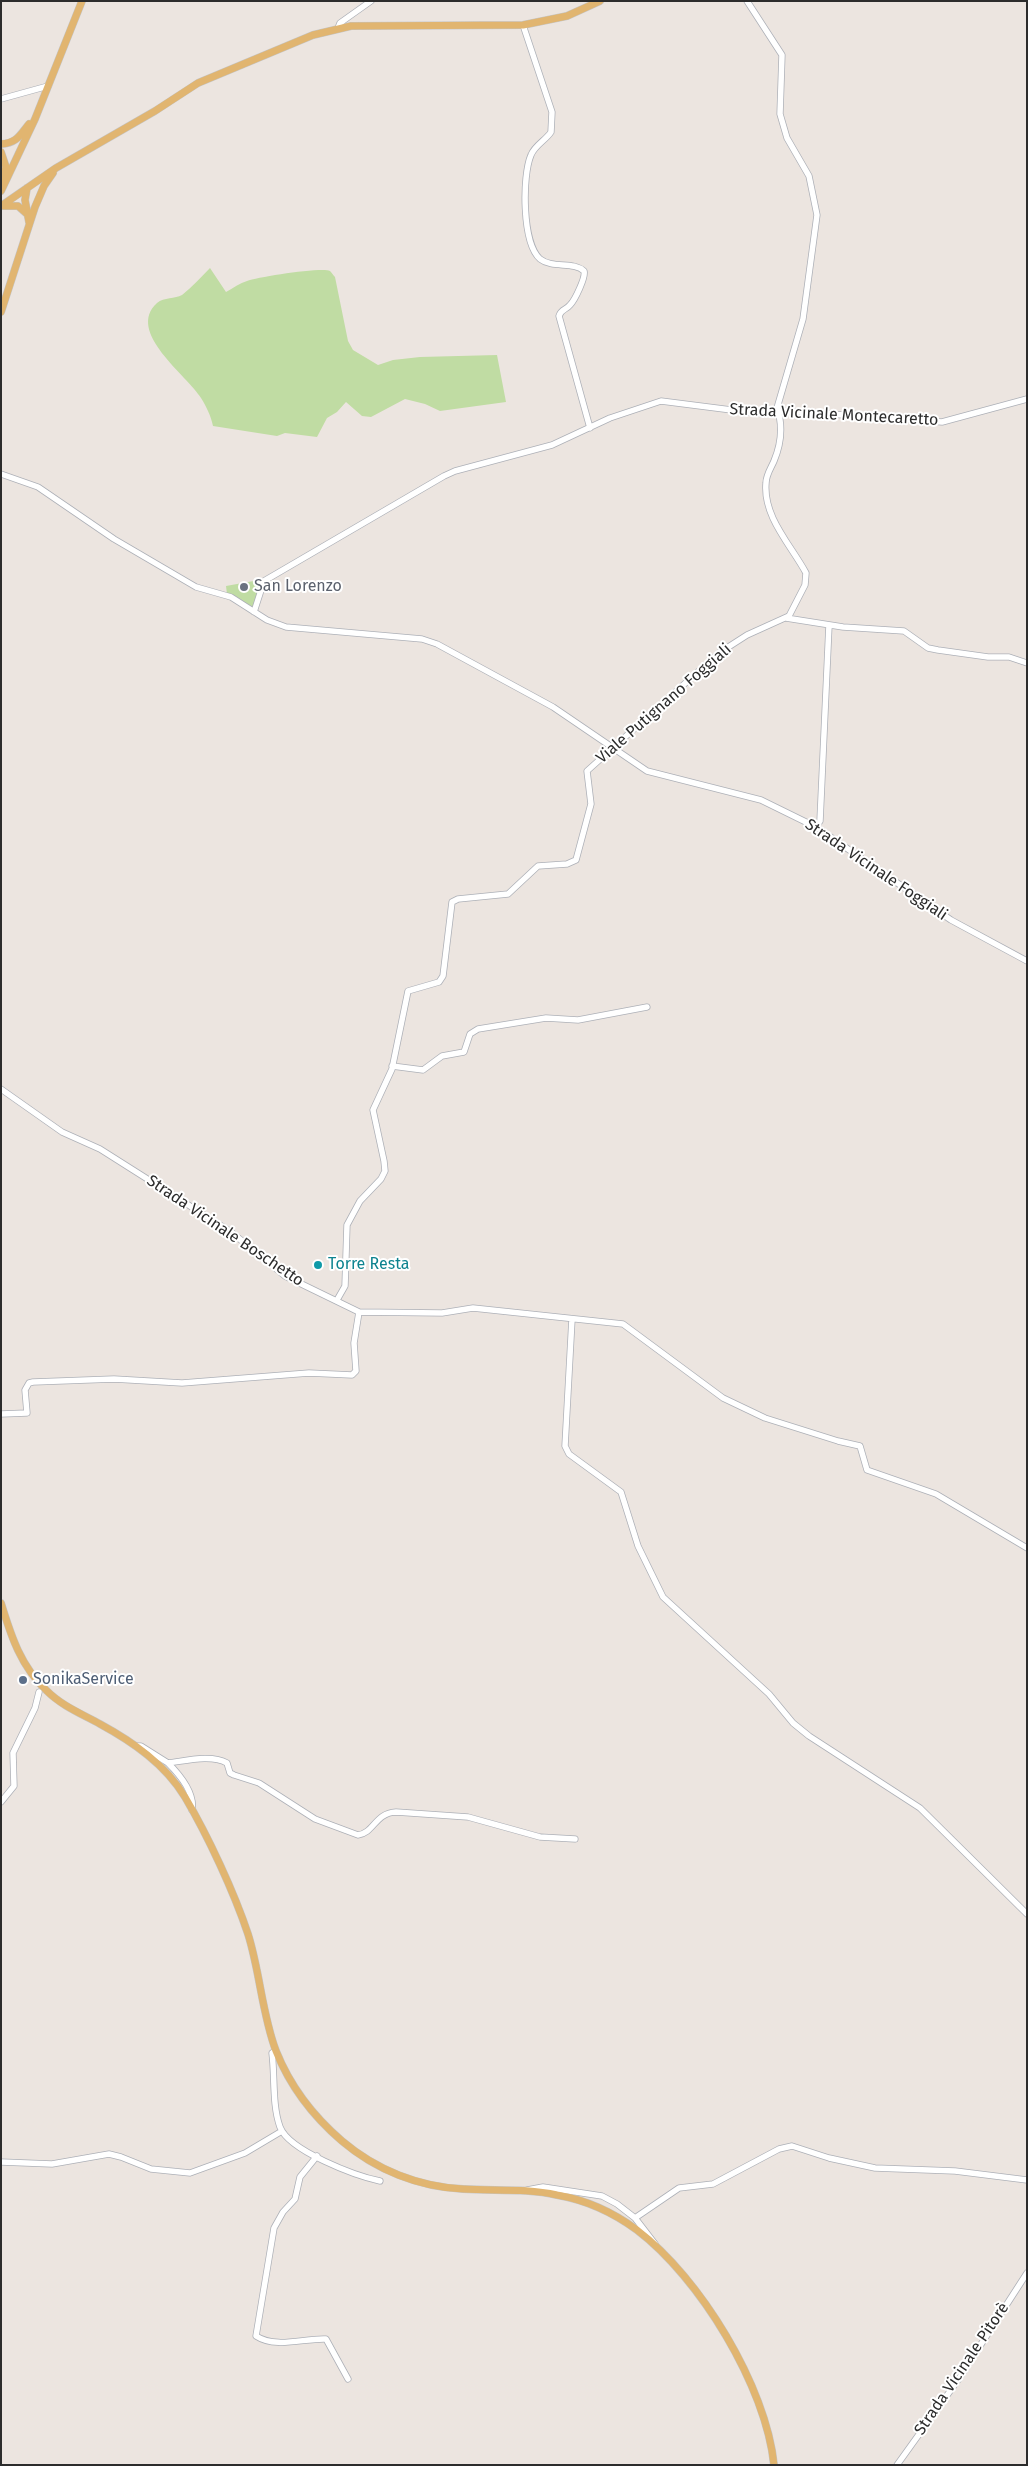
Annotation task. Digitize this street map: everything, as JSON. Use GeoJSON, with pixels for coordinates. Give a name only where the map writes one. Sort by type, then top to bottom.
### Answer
{"type":"FeatureCollection","features":[{"type":"Feature","properties":{"kind":"main road"},"geometry":{"type":"LineString","coordinates":[[1,191],[35,119],[82,1]]}},
{"type":"Feature","properties":{"kind":"main road"},"geometry":{"type":"LineString","coordinates":[[1,207],[56,168],[211,76],[313,35],[338,28],[408,24],[523,24],[567,16],[600,1]]}},
{"type":"Feature","properties":{"kind":"main road"},"geometry":{"type":"LineString","coordinates":[[1,144],[13,142],[19,138],[27,125],[35,119]]}},
{"type":"Feature","properties":{"kind":"main road"},"geometry":{"type":"LineString","coordinates":[[1,152],[6,167],[1,185]]}},
{"type":"Feature","properties":{"kind":"main road"},"geometry":{"type":"LineString","coordinates":[[1,312],[35,207],[44,186],[56,168]]}},
{"type":"Feature","properties":{"kind":"main road"},"geometry":{"type":"LineString","coordinates":[[27,188],[33,197],[35,207]]}},
{"type":"Feature","properties":{"kind":"main road"},"geometry":{"type":"LineString","coordinates":[[27,188],[25,200],[29,225]]}},
{"type":"Feature","properties":{"kind":"main road"},"geometry":{"type":"LineString","coordinates":[[1,207],[18,206],[23,208],[28,215]]}},
{"type":"Feature","properties":{"kind":"main road"},"geometry":{"type":"LineString","coordinates":[[1,1603],[14,1646],[41,1686],[76,1712],[137,1746],[168,1774],[192,1810],[244,1923],[276,2051],[300,2095],[320,2120],[346,2145],[379,2166],[408,2178],[462,2189],[527,2190],[574,2198],[597,2207],[638,2230],[682,2275],[732,2343],[766,2429],[774,2465]]}},
{"type":"Feature","properties":{"kind":"street"},"geometry":{"type":"LineString","coordinates":[[338,28],[340,23],[371,1]]}},
{"type":"Feature","properties":{"kind":"street"},"geometry":{"type":"LineString","coordinates":[[747,1],[782,55],[780,114],[788,138],[809,176],[817,215],[804,319],[779,399],[779,446],[766,478],[768,503],[787,543],[806,573],[807,579],[793,609],[786,618],[829,625],[904,631],[928,648],[988,657],[1009,657],[1027,663]]}},
{"type":"Feature","properties":{"kind":"street"},"geometry":{"type":"LineString","coordinates":[[523,24],[552,112],[551,132],[536,148],[528,166],[526,201],[531,242],[536,254],[547,263],[579,268],[584,271],[584,280],[571,304],[561,310],[559,316],[590,428]]}},
{"type":"Feature","properties":{"kind":"street"},"geometry":{"type":"LineString","coordinates":[[1,100],[48,86]]}},
{"type":"Feature","properties":{"kind":"street","name":"Strada Vicinale Montecaretto"},"geometry":{"type":"LineString","coordinates":[[254,612],[264,581],[444,476],[455,471],[552,445],[610,418],[661,401],[755,414],[778,412],[942,422],[1027,399]]}},
{"type":"Feature","properties":{"kind":"street","name":"Strada Vicinale Foggiali"},"geometry":{"type":"LineString","coordinates":[[1,474],[38,487],[114,539],[188,582],[201,589],[231,597],[280,626],[422,639],[437,644],[553,707],[611,748],[654,773],[761,800],[816,827],[950,920],[1027,961]]}},
{"type":"Feature","properties":{"kind":"street","name":"Viale Putignano Foggiali"},"geometry":{"type":"LineString","coordinates":[[337,1300],[345,1286],[348,1226],[360,1201],[381,1179],[384,1172],[384,1161],[372,1110],[392,1066],[408,991],[439,982],[444,976],[452,902],[458,899],[508,894],[538,866],[567,864],[576,860],[591,804],[585,775],[611,748],[719,653],[747,635],[786,618]]}},
{"type":"Feature","properties":{"kind":"street"},"geometry":{"type":"LineString","coordinates":[[816,827],[820,821],[829,625]]}},
{"type":"Feature","properties":{"kind":"street"},"geometry":{"type":"LineString","coordinates":[[392,1066],[418,1070],[426,1069],[442,1056],[464,1052],[470,1034],[478,1029],[546,1018],[578,1020],[647,1007]]}},
{"type":"Feature","properties":{"kind":"street","name":"Strada Vicinale Boschetto"},"geometry":{"type":"LineString","coordinates":[[1,1089],[62,1132],[100,1149],[231,1232],[285,1276],[360,1312],[442,1313],[473,1308],[623,1324],[722,1398],[765,1418],[860,1446],[867,1470],[936,1494],[1027,1548]]}},
{"type":"Feature","properties":{"kind":"street"},"geometry":{"type":"LineString","coordinates":[[1,1414],[27,1413],[25,1390],[29,1383],[33,1382],[114,1379],[182,1383],[309,1373],[352,1375],[356,1366],[354,1343],[360,1312]]}},
{"type":"Feature","properties":{"kind":"street"},"geometry":{"type":"LineString","coordinates":[[572,1319],[565,1446],[569,1454],[621,1492],[638,1546],[663,1597],[769,1694],[793,1723],[809,1736],[920,1808],[1027,1914]]}},
{"type":"Feature","properties":{"kind":"street"},"geometry":{"type":"LineString","coordinates":[[1,1802],[14,1786],[13,1753],[35,1708],[39,1692]]}},
{"type":"Feature","properties":{"kind":"street"},"geometry":{"type":"LineString","coordinates":[[137,1746],[152,1752],[168,1763],[186,1784],[193,1804],[192,1810]]}},
{"type":"Feature","properties":{"kind":"street"},"geometry":{"type":"LineString","coordinates":[[168,1763],[202,1759],[220,1760],[227,1763],[230,1772],[264,1786],[304,1813],[358,1835],[364,1834],[379,1817],[387,1812],[396,1812],[468,1817],[540,1836],[575,1839]]}},
{"type":"Feature","properties":{"kind":"street"},"geometry":{"type":"LineString","coordinates":[[276,2051],[272,2053],[277,2113],[282,2131],[293,2142],[356,2176],[380,2181]]}},
{"type":"Feature","properties":{"kind":"street"},"geometry":{"type":"LineString","coordinates":[[1,2162],[52,2164],[108,2154],[151,2169],[190,2173],[245,2153],[282,2131]]}},
{"type":"Feature","properties":{"kind":"street"},"geometry":{"type":"LineString","coordinates":[[635,2218],[679,2188],[713,2184],[779,2149],[792,2146],[828,2158],[875,2168],[954,2171],[1027,2180]]}},
{"type":"Feature","properties":{"kind":"street"},"geometry":{"type":"LineString","coordinates":[[317,2156],[300,2177],[295,2199],[279,2217],[274,2228],[256,2334],[257,2338],[272,2341],[294,2342],[326,2339],[348,2379]]}},
{"type":"Feature","properties":{"kind":"street"},"geometry":{"type":"LineString","coordinates":[[527,2190],[543,2188],[602,2196],[617,2204],[635,2218],[657,2248]]}},
{"type":"Feature","properties":{"kind":"street","name":"Strada Vicinale Pitorè"},"geometry":{"type":"LineString","coordinates":[[897,2465],[958,2380],[1027,2273]]}},
{"type":"Feature","properties":{"kind":"green space"},"geometry":{"type":"Polygon","coordinates":[[[210,268],[226,292],[253,279],[303,271],[330,271],[335,277],[348,341],[353,350],[378,365],[393,360],[420,357],[497,355],[506,402],[440,411],[425,404],[405,399],[371,417],[362,416],[346,402],[337,412],[327,418],[317,437],[285,433],[277,436],[213,426],[201,398],[162,353],[153,340],[149,327],[149,315],[157,303],[182,295],[210,268]]]}},
{"type":"Feature","properties":{"kind":"green space"},"geometry":{"type":"Polygon","coordinates":[[[259,580],[256,603],[252,607],[227,594],[226,586],[259,580]]]}},
{"type":"Feature","properties":{"kind":"place","name":"San Lorenzo"},"geometry":{"type":"Point","coordinates":[244,587]}},
{"type":"Feature","properties":{"kind":"place","name":"Torre Resta"},"geometry":{"type":"Point","coordinates":[318,1265]}},
{"type":"Feature","properties":{"kind":"place","name":"SonikaService"},"geometry":{"type":"Point","coordinates":[23,1680]}}]}
